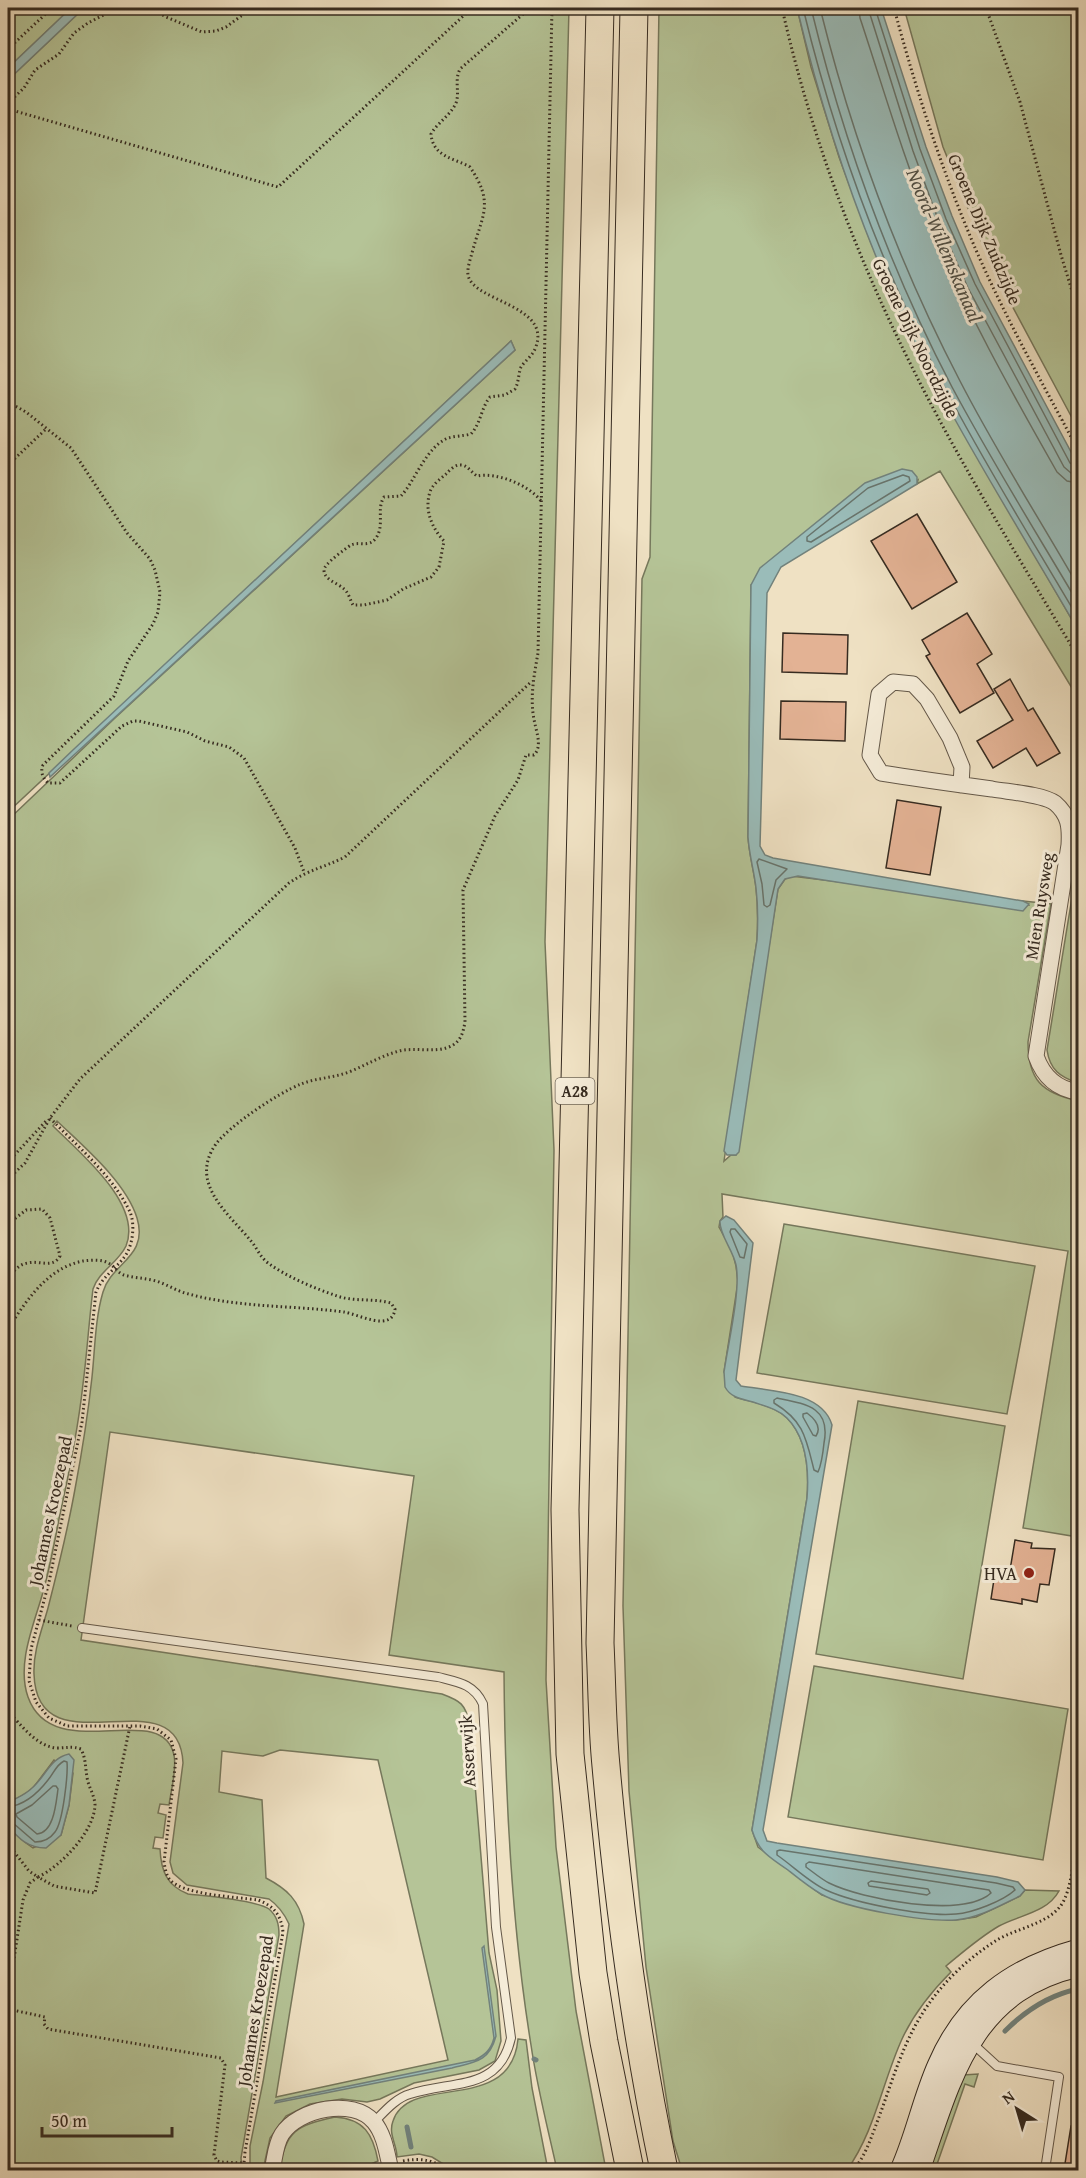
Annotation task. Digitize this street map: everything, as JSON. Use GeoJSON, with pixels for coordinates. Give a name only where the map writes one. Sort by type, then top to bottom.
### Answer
{"type":"FeatureCollection","features":[{"type":"Feature","properties":{"kind":"highway","name":"A28"},"geometry":{"type":"LineString","coordinates":[[600,8],[565,1510],[570,1754],[603,2042],[630,2170]]}},
{"type":"Feature","properties":{"kind":"highway","name":"A28"},"geometry":{"type":"LineString","coordinates":[[634,8],[600,1643],[606,1763],[617,1877],[632,1998],[664,2170]]}},
{"type":"Feature","properties":{"kind":"street","name":"Mien Ruysweg"},"geometry":{"type":"LineString","coordinates":[[960,785],[962,767],[950,738],[927,699],[913,684],[893,682],[879,694],[870,755],[881,773],[960,785],[1023,794],[1052,801],[1064,812],[1070,825],[1069,845],[1036,1056],[1041,1070],[1050,1080],[1066,1090],[1078,1092]]}},
{"type":"Feature","properties":{"kind":"street"},"geometry":{"type":"LineString","coordinates":[[901,2170],[938,2065],[958,2029],[994,1989],[1020,1971],[1078,1950]]}},
{"type":"Feature","properties":{"kind":"street"},"geometry":{"type":"LineString","coordinates":[[919,2170],[951,2079],[969,2041],[982,2023],[1011,1995],[1044,1976],[1078,1966]]}},
{"type":"Feature","properties":{"kind":"street"},"geometry":{"type":"LineString","coordinates":[[272,2170],[281,2135],[298,2119],[331,2109],[360,2112],[374,2122],[384,2140],[390,2167]]}},
{"type":"Feature","properties":{"kind":"lane","name":"Asserwijk"},"geometry":{"type":"LineString","coordinates":[[82,1628],[438,1677],[467,1685],[479,1696],[483,1704],[496,1927],[511,2038],[509,2048],[505,2058],[493,2073],[471,2081],[409,2094],[399,2099],[374,2122]]}},
{"type":"Feature","properties":{"kind":"lane"},"geometry":{"type":"LineString","coordinates":[[969,2041],[996,2066],[1059,2077],[1046,2170]]}},
{"type":"Feature","properties":{"kind":"path"},"geometry":{"type":"LineString","coordinates":[[8,15],[14,8]]}},
{"type":"Feature","properties":{"kind":"path"},"geometry":{"type":"LineString","coordinates":[[8,50],[52,8]]}},
{"type":"Feature","properties":{"kind":"path"},"geometry":{"type":"LineString","coordinates":[[8,103],[24,88],[35,70],[59,54],[74,33],[117,8]]}},
{"type":"Feature","properties":{"kind":"path"},"geometry":{"type":"LineString","coordinates":[[150,8],[166,18],[202,32],[216,31],[226,27],[252,8]]}},
{"type":"Feature","properties":{"kind":"path"},"geometry":{"type":"LineString","coordinates":[[355,8],[398,12],[411,8]]}},
{"type":"Feature","properties":{"kind":"path"},"geometry":{"type":"LineString","coordinates":[[8,108],[278,187],[472,8]]}},
{"type":"Feature","properties":{"kind":"path"},"geometry":{"type":"LineString","coordinates":[[530,8],[460,69],[456,80],[455,104],[431,134],[433,142],[445,157],[470,167],[485,197],[483,219],[469,264],[468,275],[476,287],[531,319],[537,335],[536,348],[522,366],[515,389],[505,395],[490,397],[484,405],[480,421],[471,434],[445,439],[422,463],[400,496],[384,497],[380,502],[380,528],[374,541],[365,545],[353,544],[330,561],[324,567],[324,571],[327,578],[344,588],[353,605],[358,606],[387,600],[403,589],[430,577],[439,567],[444,541],[430,523],[428,504],[430,491],[434,484],[459,464],[477,476],[493,475],[524,488],[536,494],[542,502]]}},
{"type":"Feature","properties":{"kind":"path"},"geometry":{"type":"LineString","coordinates":[[8,1329],[27,1300],[54,1273],[74,1264],[101,1260],[122,1274],[159,1282],[207,1298],[267,1306],[343,1312],[379,1321],[389,1320],[394,1314],[391,1304],[351,1300],[335,1295],[277,1269],[265,1261],[215,1199],[208,1180],[206,1165],[215,1145],[224,1135],[249,1115],[300,1084],[349,1072],[374,1059],[402,1050],[448,1048],[459,1040],[465,1022],[463,890],[495,816],[518,780],[523,760],[526,755],[534,755],[538,747],[533,710],[533,680],[538,653],[552,8]]}},
{"type":"Feature","properties":{"kind":"path","name":"Groene Dijk Noordzijde"},"geometry":{"type":"LineString","coordinates":[[782,8],[828,171],[855,242],[886,312],[907,357],[977,488],[1078,657]]}},
{"type":"Feature","properties":{"kind":"path","name":"Groene Dijk Zuidzijde"},"geometry":{"type":"LineString","coordinates":[[894,8],[941,163],[977,252],[1016,334],[1078,450]]}},
{"type":"Feature","properties":{"kind":"path"},"geometry":{"type":"LineString","coordinates":[[986,8],[1023,113],[1072,291],[1078,304]]}},
{"type":"Feature","properties":{"kind":"path"},"geometry":{"type":"LineString","coordinates":[[1072,291],[1078,288]]}},
{"type":"Feature","properties":{"kind":"path"},"geometry":{"type":"LineString","coordinates":[[8,402],[26,412],[70,448],[127,533],[150,559],[160,592],[158,612],[153,624],[128,661],[114,696],[43,765],[44,778],[48,783],[60,783],[122,726],[133,721],[193,734],[205,741],[225,745],[244,758],[295,848],[304,872]]}},
{"type":"Feature","properties":{"kind":"path"},"geometry":{"type":"LineString","coordinates":[[8,465],[46,429]]}},
{"type":"Feature","properties":{"kind":"path"},"geometry":{"type":"LineString","coordinates":[[8,1162],[50,1118],[80,1079],[289,883],[304,872],[330,865],[345,857],[533,680]]}},
{"type":"Feature","properties":{"kind":"path"},"geometry":{"type":"LineString","coordinates":[[8,1179],[25,1163],[50,1118]]}},
{"type":"Feature","properties":{"kind":"path","name":"Johannes Kroezepad"},"geometry":{"type":"LineString","coordinates":[[50,1118],[116,1189],[130,1214],[132,1231],[127,1253],[100,1282],[96,1292],[82,1422],[31,1649],[29,1681],[36,1702],[49,1718],[67,1726],[130,1726],[157,1729],[171,1740],[176,1759],[164,1862],[165,1872],[171,1881],[185,1889],[258,1900],[274,1909],[282,1923],[283,1932],[244,2163],[246,2170]]}},
{"type":"Feature","properties":{"kind":"path"},"geometry":{"type":"LineString","coordinates":[[8,1224],[26,1210],[42,1209],[50,1218],[60,1256],[58,1260],[51,1263],[22,1265],[8,1278]]}},
{"type":"Feature","properties":{"kind":"path"},"geometry":{"type":"LineString","coordinates":[[39,1620],[82,1628]]}},
{"type":"Feature","properties":{"kind":"path"},"geometry":{"type":"LineString","coordinates":[[8,1711],[30,1734],[47,1745],[57,1748],[81,1749],[85,1757],[87,1777],[95,1803],[93,1815],[70,1852],[49,1871],[30,1883],[23,1900],[8,1998]]}},
{"type":"Feature","properties":{"kind":"path"},"geometry":{"type":"LineString","coordinates":[[8,1844],[29,1871],[38,1877],[54,1886],[94,1893],[130,1726]]}},
{"type":"Feature","properties":{"kind":"path"},"geometry":{"type":"LineString","coordinates":[[8,2009],[45,2017],[44,2024],[48,2029],[221,2058],[225,2065],[214,2155],[220,2162],[244,2163]]}},
{"type":"Feature","properties":{"kind":"path"},"geometry":{"type":"LineString","coordinates":[[390,2167],[410,2160],[427,2160],[446,2170]]}},
{"type":"Feature","properties":{"kind":"green space"},"geometry":{"type":"Polygon","coordinates":[[[8,8],[71,8],[8,68],[8,8]]]}},
{"type":"Feature","properties":{"kind":"green space"},"geometry":{"type":"Polygon","coordinates":[[[84,8],[569,8],[545,942],[554,1150],[546,1680],[556,1847],[576,2011],[606,2170],[557,2170],[539,2092],[524,1999],[514,1906],[508,1813],[504,1672],[389,1655],[414,1476],[110,1432],[81,1640],[442,1694],[461,1704],[470,1724],[489,1953],[497,1990],[501,2041],[495,2061],[479,2070],[414,2083],[380,2099],[367,2102],[342,2099],[310,2104],[286,2116],[270,2138],[263,2170],[250,2169],[250,2146],[289,1924],[281,1910],[269,1899],[187,1885],[173,1873],[170,1862],[183,1763],[176,1737],[158,1725],[135,1721],[81,1722],[58,1717],[41,1703],[34,1674],[36,1649],[59,1563],[78,1475],[89,1405],[100,1302],[107,1282],[134,1251],[139,1231],[137,1218],[124,1191],[103,1165],[57,1121],[53,1126],[92,1164],[117,1196],[125,1213],[129,1230],[123,1252],[100,1277],[93,1289],[73,1452],[49,1569],[25,1660],[24,1673],[28,1697],[41,1717],[60,1728],[82,1731],[150,1732],[165,1739],[174,1755],[174,1773],[169,1805],[160,1804],[158,1813],[166,1815],[163,1838],[155,1837],[153,1848],[160,1849],[167,1877],[175,1887],[188,1894],[243,1901],[269,1909],[277,1921],[279,1935],[241,2158],[242,2170],[8,2170],[8,2043],[11,2023],[8,2022],[8,1826],[33,1848],[61,1835],[69,1805],[73,1773],[54,1760],[33,1788],[8,1803],[8,820],[115,718],[515,350],[511,341],[8,812],[8,80],[84,8]],[[280,1750],[263,1756],[222,1751],[219,1792],[262,1800],[266,1878],[291,1896],[299,1908],[304,1924],[276,2097],[448,2060],[378,1760],[280,1750]]]}},
{"type":"Feature","properties":{"kind":"green space"},"geometry":{"type":"Polygon","coordinates":[[[659,8],[797,8],[811,67],[839,157],[871,243],[908,326],[941,393],[1078,630],[1078,698],[940,471],[917,484],[918,480],[751,585],[748,837],[757,894],[757,940],[724,1161],[731,1155],[736,1155],[778,889],[785,879],[791,876],[1028,905],[1023,901],[1051,904],[1028,1042],[1029,1055],[1034,1075],[1046,1089],[1078,1101],[1078,1537],[1023,1528],[1068,1251],[722,1194],[723,1217],[719,1227],[732,1250],[738,1282],[724,1372],[735,1397],[776,1410],[794,1426],[803,1445],[808,1477],[807,1498],[752,1830],[758,1847],[822,1895],[925,1918],[955,1920],[976,1917],[1020,1896],[1025,1890],[1059,1891],[1040,1909],[999,1926],[946,1966],[951,1972],[924,2003],[902,2039],[865,2139],[847,2170],[682,2170],[673,2141],[646,1967],[629,1791],[623,1606],[642,579],[650,557],[659,8]]]}},
{"type":"Feature","properties":{"kind":"green space"},"geometry":{"type":"Polygon","coordinates":[[[904,8],[1078,8],[1078,429],[994,272],[943,147],[904,8]]]}},
{"type":"Feature","properties":{"kind":"green space"},"geometry":{"type":"Polygon","coordinates":[[[1078,872],[1078,1083],[1066,1078],[1053,1068],[1047,1050],[1078,872]]]}},
{"type":"Feature","properties":{"kind":"green space"},"geometry":{"type":"Polygon","coordinates":[[[784,1224],[1035,1266],[1007,1414],[757,1373],[784,1224]]]}},
{"type":"Feature","properties":{"kind":"green space"},"geometry":{"type":"Polygon","coordinates":[[[858,1401],[1005,1426],[963,1679],[816,1654],[858,1401]]]}},
{"type":"Feature","properties":{"kind":"green space"},"geometry":{"type":"Polygon","coordinates":[[[814,1666],[1068,1709],[1043,1860],[788,1817],[814,1666]]]}},
{"type":"Feature","properties":{"kind":"green space"},"geometry":{"type":"Polygon","coordinates":[[[518,2039],[526,2040],[532,2088],[548,2170],[453,2170],[432,2157],[419,2154],[397,2157],[392,2126],[403,2107],[418,2098],[480,2086],[498,2077],[511,2063],[518,2039]]]}},
{"type":"Feature","properties":{"kind":"green space"},"geometry":{"type":"Polygon","coordinates":[[[978,2074],[974,2087],[965,2084],[935,2170],[924,2170],[963,2075],[978,2074]]]}},
{"type":"Feature","properties":{"kind":"green space"},"geometry":{"type":"Polygon","coordinates":[[[335,2117],[353,2121],[366,2130],[373,2143],[378,2161],[357,2170],[279,2170],[286,2146],[295,2132],[310,2123],[335,2117]]]}},
{"type":"Feature","properties":{"kind":"water"},"geometry":{"type":"Polygon","coordinates":[[[71,8],[84,8],[8,80],[8,68],[71,8]]]}},
{"type":"Feature","properties":{"kind":"water","name":"Noord-Willemskanaal"},"geometry":{"type":"Polygon","coordinates":[[[797,8],[881,8],[926,147],[980,282],[1078,465],[1078,630],[957,424],[895,301],[856,206],[839,157],[797,8]]]}},
{"type":"Feature","properties":{"kind":"water"},"geometry":{"type":"Polygon","coordinates":[[[511,341],[515,350],[50,777],[49,773],[74,749],[511,341]]]}},
{"type":"Feature","properties":{"kind":"water"},"geometry":{"type":"Polygon","coordinates":[[[902,469],[912,471],[917,477],[917,484],[781,567],[767,593],[760,846],[765,855],[773,858],[1023,901],[1029,904],[1023,911],[798,876],[785,879],[778,889],[739,1152],[736,1155],[727,1155],[724,1151],[757,940],[757,894],[748,837],[751,585],[760,568],[865,483],[902,469]]]}},
{"type":"Feature","properties":{"kind":"water"},"geometry":{"type":"Polygon","coordinates":[[[726,1216],[734,1220],[753,1243],[736,1380],[741,1386],[806,1399],[818,1405],[832,1425],[763,1830],[767,1841],[997,1877],[1018,1882],[1025,1890],[1020,1896],[981,1914],[956,1920],[926,1919],[867,1909],[833,1900],[812,1888],[771,1858],[758,1844],[752,1830],[807,1498],[808,1477],[803,1445],[794,1426],[787,1418],[771,1408],[734,1396],[725,1387],[724,1372],[737,1288],[736,1265],[720,1226],[720,1221],[726,1216]]]}},
{"type":"Feature","properties":{"kind":"water"},"geometry":{"type":"Polygon","coordinates":[[[69,1754],[74,1760],[69,1805],[61,1835],[46,1848],[29,1844],[20,1839],[8,1826],[8,1803],[23,1795],[37,1783],[57,1759],[69,1754]]]}},
{"type":"Feature","properties":{"kind":"water"},"geometry":{"type":"Polygon","coordinates":[[[484,1946],[496,2036],[485,2056],[474,2062],[452,2068],[275,2103],[475,2060],[485,2054],[494,2038],[482,1948],[484,1946]]]}},
{"type":"Feature","properties":{"kind":"building"},"geometry":{"type":"Polygon","coordinates":[[[917,514],[957,582],[912,609],[871,541],[917,514]]]}},
{"type":"Feature","properties":{"kind":"building"},"geometry":{"type":"Polygon","coordinates":[[[967,613],[992,654],[977,664],[994,693],[960,713],[926,656],[930,654],[922,640],[967,613]]]}},
{"type":"Feature","properties":{"kind":"building"},"geometry":{"type":"Polygon","coordinates":[[[783,633],[848,635],[847,674],[782,672],[783,633]]]}},
{"type":"Feature","properties":{"kind":"building"},"geometry":{"type":"Polygon","coordinates":[[[1010,679],[1028,711],[1033,708],[1060,753],[1037,766],[1026,748],[993,768],[977,741],[1013,720],[994,689],[1010,679]]]}},
{"type":"Feature","properties":{"kind":"building"},"geometry":{"type":"Polygon","coordinates":[[[781,701],[846,702],[845,741],[780,739],[781,701]]]}},
{"type":"Feature","properties":{"kind":"building"},"geometry":{"type":"Polygon","coordinates":[[[897,800],[941,807],[930,875],[886,868],[897,800]]]}},
{"type":"Feature","properties":{"kind":"building"},"geometry":{"type":"Polygon","coordinates":[[[1015,1540],[1032,1543],[1031,1548],[1055,1549],[1049,1585],[1040,1584],[1037,1602],[1022,1599],[1022,1604],[991,1599],[995,1573],[1009,1576],[1015,1540]]]}},
{"type":"Feature","properties":{"kind":"building"},"geometry":{"type":"Polygon","coordinates":[[[1071,2126],[1078,2127],[1078,2170],[1064,2170],[1071,2126]]]}},
{"type":"Feature","properties":{"kind":"waterway"},"geometry":{"type":"LineString","coordinates":[[1005,2031],[1038,2004],[1078,1989]]}},
{"type":"Feature","properties":{"kind":"waterway"},"geometry":{"type":"LineString","coordinates":[[407,2127],[411,2147]]}},
{"type":"Feature","properties":{"kind":"place","name":"HVA"},"geometry":{"type":"Point","coordinates":[1029,1573]}}]}
